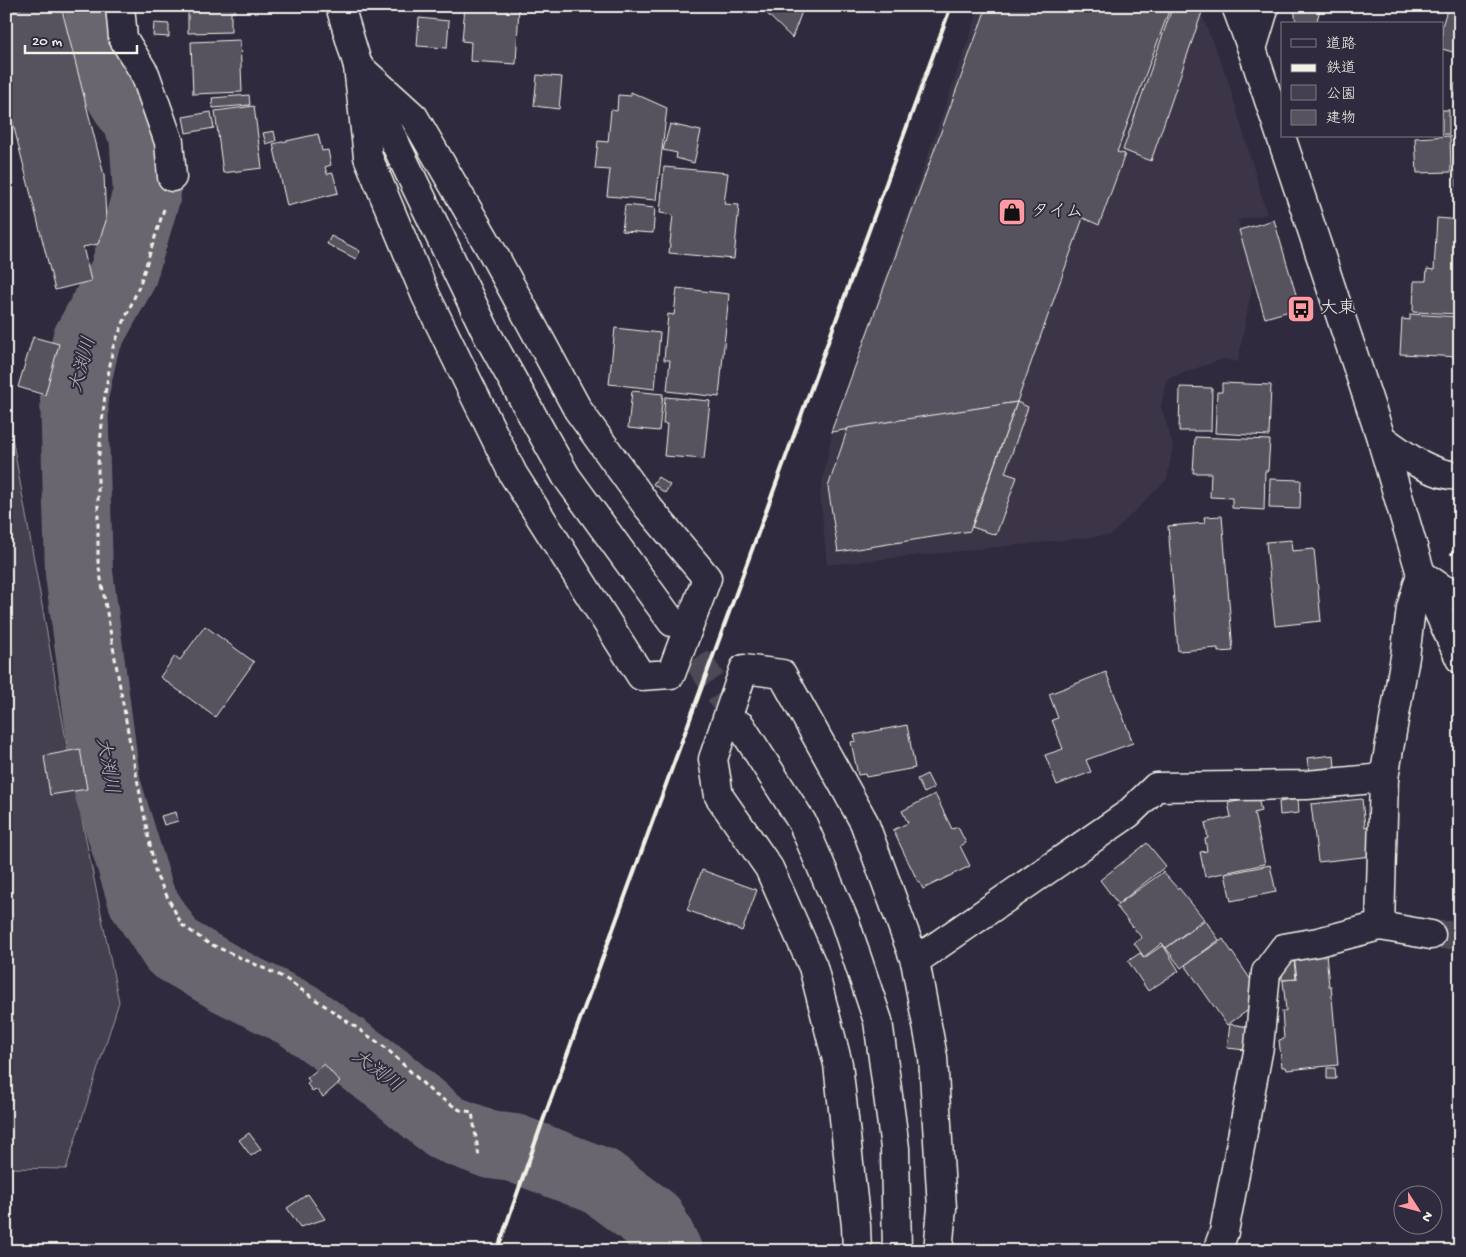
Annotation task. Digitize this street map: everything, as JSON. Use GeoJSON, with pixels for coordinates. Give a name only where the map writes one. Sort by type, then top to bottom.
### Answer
{"type":"FeatureCollection","features":[{"type":"Feature","properties":{"kind":"street"},"geometry":{"type":"LineString","coordinates":[[120,6],[123,38],[145,74],[169,142],[172,177]]}},
{"type":"Feature","properties":{"kind":"street"},"geometry":{"type":"LineString","coordinates":[[340,6],[358,66],[487,334],[566,476],[672,622]]}},
{"type":"Feature","properties":{"kind":"street"},"geometry":{"type":"LineString","coordinates":[[1236,6],[1281,137]]}},
{"type":"Feature","properties":{"kind":"street"},"geometry":{"type":"LineString","coordinates":[[1252,49],[1265,6]]}},
{"type":"Feature","properties":{"kind":"street"},"geometry":{"type":"LineString","coordinates":[[358,66],[414,117],[494,255],[578,410],[647,506],[706,578],[670,674],[641,676],[513,474],[426,296],[368,157],[358,66]]}},
{"type":"Feature","properties":{"kind":"street"},"geometry":{"type":"LineString","coordinates":[[1281,138],[1380,438],[1421,574],[1460,659]]}},
{"type":"Feature","properties":{"kind":"street"},"geometry":{"type":"LineString","coordinates":[[1380,438],[1412,461],[1448,476],[1460,476]]}},
{"type":"Feature","properties":{"kind":"street"},"geometry":{"type":"LineString","coordinates":[[1421,574],[1442,589],[1460,597]]}},
{"type":"Feature","properties":{"kind":"street"},"geometry":{"type":"LineString","coordinates":[[1380,926],[1384,778],[1405,657],[1411,608],[1421,574]]}},
{"type":"Feature","properties":{"kind":"street"},"geometry":{"type":"LineString","coordinates":[[857,1251],[856,1226],[838,1064],[812,967],[770,868],[719,796],[713,759],[744,669],[782,674],[864,822],[915,961],[933,1057],[942,1208],[938,1251]]}},
{"type":"Feature","properties":{"kind":"street"},"geometry":{"type":"LineString","coordinates":[[741,726],[802,822],[845,922],[878,1021],[895,1148],[897,1251]]}},
{"type":"Feature","properties":{"kind":"street"},"geometry":{"type":"LineString","coordinates":[[915,961],[1128,814],[1156,787],[1307,785],[1384,778]]}},
{"type":"Feature","properties":{"kind":"street"},"geometry":{"type":"LineString","coordinates":[[1217,1251],[1224,1232],[1259,1047],[1266,972],[1284,948],[1318,942],[1380,926],[1431,935]]}},
{"type":"Feature","properties":{"kind":"path"},"geometry":{"type":"LineString","coordinates":[[172,177],[161,220],[140,284],[113,347],[105,394],[98,464],[98,562],[156,876],[182,925],[208,943],[283,977],[386,1048],[434,1094],[460,1110],[472,1112],[479,1157]]}},
{"type":"Feature","properties":{"kind":"path"},"geometry":{"type":"LineString","coordinates":[[1451,556],[1460,538]]}},
{"type":"Feature","properties":{"kind":"shaded area"},"geometry":{"type":"Polygon","coordinates":[[[980,6],[1198,6],[1228,80],[1267,214],[1238,220],[1253,282],[1238,362],[1222,359],[1167,379],[1161,406],[1173,445],[1167,479],[1111,535],[827,565],[820,494],[834,424],[980,6]]]}},
{"type":"Feature","properties":{"kind":"green space"},"geometry":{"type":"Polygon","coordinates":[[[6,403],[68,751],[119,1002],[66,1169],[6,1168],[6,403]]]}},
{"type":"Feature","properties":{"kind":"building"},"geometry":{"type":"Polygon","coordinates":[[[6,6],[24,6],[6,11],[6,6]]]}},
{"type":"Feature","properties":{"kind":"building"},"geometry":{"type":"Polygon","coordinates":[[[31,6],[61,6],[104,175],[106,221],[98,244],[83,247],[91,281],[55,290],[9,108],[6,108],[6,13],[31,6]]]}},
{"type":"Feature","properties":{"kind":"building"},"geometry":{"type":"Polygon","coordinates":[[[188,6],[235,6],[235,12],[231,12],[231,32],[188,33],[188,6]]]}},
{"type":"Feature","properties":{"kind":"building"},"geometry":{"type":"Polygon","coordinates":[[[465,6],[519,6],[516,64],[470,61],[471,42],[462,41],[465,6]]]}},
{"type":"Feature","properties":{"kind":"building"},"geometry":{"type":"Polygon","coordinates":[[[759,6],[804,6],[792,38],[759,6]]]}},
{"type":"Feature","properties":{"kind":"building"},"geometry":{"type":"Polygon","coordinates":[[[987,6],[1169,6],[1170,8],[1117,152],[1125,154],[1099,225],[1083,218],[1017,402],[831,432],[987,6]]]}},
{"type":"Feature","properties":{"kind":"building"},"geometry":{"type":"Polygon","coordinates":[[[1171,6],[1199,6],[1202,12],[1151,161],[1123,150],[1172,8],[1171,6]]]}},
{"type":"Feature","properties":{"kind":"building"},"geometry":{"type":"Polygon","coordinates":[[[1294,6],[1321,6],[1317,22],[1296,22],[1294,6]]]}},
{"type":"Feature","properties":{"kind":"building"},"geometry":{"type":"Polygon","coordinates":[[[1448,7],[1460,11],[1460,54],[1444,50],[1443,22],[1448,7]]]}},
{"type":"Feature","properties":{"kind":"building"},"geometry":{"type":"Polygon","coordinates":[[[419,18],[449,21],[447,48],[417,46],[419,18]]]}},
{"type":"Feature","properties":{"kind":"building"},"geometry":{"type":"Polygon","coordinates":[[[154,23],[169,24],[169,37],[153,36],[154,23]]]}},
{"type":"Feature","properties":{"kind":"building"},"geometry":{"type":"Polygon","coordinates":[[[240,40],[242,92],[193,94],[191,42],[240,40]]]}},
{"type":"Feature","properties":{"kind":"building"},"geometry":{"type":"Polygon","coordinates":[[[537,75],[562,77],[559,109],[534,106],[537,75]]]}},
{"type":"Feature","properties":{"kind":"building"},"geometry":{"type":"Polygon","coordinates":[[[1454,84],[1460,84],[1460,165],[1457,165],[1454,84]]]}},
{"type":"Feature","properties":{"kind":"building"},"geometry":{"type":"Polygon","coordinates":[[[631,92],[667,108],[656,200],[607,196],[610,170],[595,169],[598,141],[608,142],[611,110],[617,111],[618,95],[631,96],[631,92]]]}},
{"type":"Feature","properties":{"kind":"building"},"geometry":{"type":"Polygon","coordinates":[[[249,95],[250,105],[213,108],[212,98],[249,95]]]}},
{"type":"Feature","properties":{"kind":"building"},"geometry":{"type":"Polygon","coordinates":[[[254,106],[262,168],[223,173],[215,111],[254,106]]]}},
{"type":"Feature","properties":{"kind":"building"},"geometry":{"type":"Polygon","coordinates":[[[1444,110],[1449,110],[1449,134],[1444,134],[1444,110]]]}},
{"type":"Feature","properties":{"kind":"building"},"geometry":{"type":"Polygon","coordinates":[[[211,112],[214,128],[186,133],[183,117],[211,112]]]}},
{"type":"Feature","properties":{"kind":"building"},"geometry":{"type":"Polygon","coordinates":[[[670,124],[701,131],[694,163],[676,158],[677,153],[663,150],[670,124]]]}},
{"type":"Feature","properties":{"kind":"building"},"geometry":{"type":"Polygon","coordinates":[[[274,131],[276,141],[266,144],[263,133],[274,131]]]}},
{"type":"Feature","properties":{"kind":"building"},"geometry":{"type":"Polygon","coordinates":[[[318,134],[322,151],[328,150],[331,165],[325,167],[327,174],[333,173],[338,193],[287,206],[273,144],[318,134]]]}},
{"type":"Feature","properties":{"kind":"building"},"geometry":{"type":"Polygon","coordinates":[[[1444,136],[1450,136],[1451,172],[1417,173],[1415,138],[1444,138],[1444,136]]]}},
{"type":"Feature","properties":{"kind":"building"},"geometry":{"type":"Polygon","coordinates":[[[1456,166],[1460,166],[1460,197],[1457,197],[1456,166]]]}},
{"type":"Feature","properties":{"kind":"building"},"geometry":{"type":"Polygon","coordinates":[[[664,167],[728,173],[724,204],[739,205],[734,259],[669,253],[673,215],[660,213],[664,167]]]}},
{"type":"Feature","properties":{"kind":"building"},"geometry":{"type":"Polygon","coordinates":[[[625,205],[655,208],[653,233],[622,231],[625,205]]]}},
{"type":"Feature","properties":{"kind":"building"},"geometry":{"type":"Polygon","coordinates":[[[1437,218],[1460,220],[1460,314],[1413,312],[1414,281],[1426,281],[1427,269],[1434,270],[1437,218]]]}},
{"type":"Feature","properties":{"kind":"building"},"geometry":{"type":"Polygon","coordinates":[[[1274,220],[1300,308],[1265,318],[1239,230],[1274,220]]]}},
{"type":"Feature","properties":{"kind":"building"},"geometry":{"type":"Polygon","coordinates":[[[331,236],[360,251],[356,259],[327,244],[331,236]]]}},
{"type":"Feature","properties":{"kind":"building"},"geometry":{"type":"Polygon","coordinates":[[[677,288],[729,294],[719,397],[667,391],[670,360],[664,360],[668,314],[674,315],[677,288]]]}},
{"type":"Feature","properties":{"kind":"building"},"geometry":{"type":"Polygon","coordinates":[[[1410,314],[1460,317],[1460,357],[1400,354],[1402,319],[1410,320],[1410,314]]]}},
{"type":"Feature","properties":{"kind":"building"},"geometry":{"type":"Polygon","coordinates":[[[615,328],[660,333],[655,389],[609,384],[615,328]]]}},
{"type":"Feature","properties":{"kind":"building"},"geometry":{"type":"Polygon","coordinates":[[[33,337],[59,344],[45,395],[18,387],[33,337]]]}},
{"type":"Feature","properties":{"kind":"building"},"geometry":{"type":"Polygon","coordinates":[[[1222,383],[1271,385],[1269,436],[1215,433],[1217,392],[1222,392],[1222,383]]]}},
{"type":"Feature","properties":{"kind":"building"},"geometry":{"type":"Polygon","coordinates":[[[1180,387],[1212,388],[1211,431],[1179,431],[1180,387]]]}},
{"type":"Feature","properties":{"kind":"building"},"geometry":{"type":"Polygon","coordinates":[[[632,391],[663,394],[659,431],[628,428],[632,391]]]}},
{"type":"Feature","properties":{"kind":"building"},"geometry":{"type":"Polygon","coordinates":[[[665,397],[710,401],[704,459],[664,456],[667,424],[663,424],[665,397]]]}},
{"type":"Feature","properties":{"kind":"building"},"geometry":{"type":"Polygon","coordinates":[[[1017,402],[1028,407],[1005,473],[1017,477],[996,535],[972,527],[1017,402]]]}},
{"type":"Feature","properties":{"kind":"building"},"geometry":{"type":"Polygon","coordinates":[[[1017,402],[970,531],[838,552],[828,487],[848,428],[1017,402]]]}},
{"type":"Feature","properties":{"kind":"building"},"geometry":{"type":"Polygon","coordinates":[[[1195,437],[1270,440],[1268,471],[1265,471],[1264,510],[1232,508],[1232,498],[1210,497],[1211,473],[1193,473],[1195,437]]]}},
{"type":"Feature","properties":{"kind":"building"},"geometry":{"type":"Polygon","coordinates":[[[658,477],[670,485],[665,493],[653,484],[658,477]]]}},
{"type":"Feature","properties":{"kind":"building"},"geometry":{"type":"Polygon","coordinates":[[[1270,479],[1301,480],[1300,509],[1269,508],[1270,479]]]}},
{"type":"Feature","properties":{"kind":"building"},"geometry":{"type":"Polygon","coordinates":[[[1222,516],[1233,651],[1218,652],[1218,648],[1178,651],[1168,526],[1205,523],[1204,517],[1222,516]]]}},
{"type":"Feature","properties":{"kind":"building"},"geometry":{"type":"Polygon","coordinates":[[[1291,540],[1292,551],[1314,549],[1321,621],[1275,626],[1266,542],[1291,540]]]}},
{"type":"Feature","properties":{"kind":"building"},"geometry":{"type":"Polygon","coordinates":[[[205,626],[254,662],[215,717],[160,677],[175,656],[180,660],[205,626]]]}},
{"type":"Feature","properties":{"kind":"building"},"geometry":{"type":"Polygon","coordinates":[[[1106,672],[1133,743],[1086,760],[1091,772],[1057,785],[1045,755],[1063,749],[1052,720],[1058,718],[1049,694],[1106,672]]]}},
{"type":"Feature","properties":{"kind":"building"},"geometry":{"type":"Polygon","coordinates":[[[907,725],[915,768],[866,777],[865,774],[858,775],[851,742],[856,741],[854,735],[907,725]]]}},
{"type":"Feature","properties":{"kind":"building"},"geometry":{"type":"Polygon","coordinates":[[[80,749],[87,789],[50,795],[44,756],[80,749]]]}},
{"type":"Feature","properties":{"kind":"building"},"geometry":{"type":"Polygon","coordinates":[[[1334,755],[1335,768],[1309,772],[1307,758],[1334,755]]]}},
{"type":"Feature","properties":{"kind":"building"},"geometry":{"type":"Polygon","coordinates":[[[927,774],[934,788],[924,793],[917,779],[927,774]]]}},
{"type":"Feature","properties":{"kind":"building"},"geometry":{"type":"Polygon","coordinates":[[[935,794],[952,829],[958,827],[966,843],[960,846],[970,866],[923,889],[893,830],[908,823],[902,811],[935,794]]]}},
{"type":"Feature","properties":{"kind":"building"},"geometry":{"type":"Polygon","coordinates":[[[1258,797],[1261,811],[1254,813],[1265,864],[1205,877],[1200,852],[1207,851],[1205,839],[1208,838],[1205,823],[1231,817],[1228,803],[1258,797]]]}},
{"type":"Feature","properties":{"kind":"building"},"geometry":{"type":"Polygon","coordinates":[[[1298,799],[1299,813],[1280,815],[1279,802],[1298,799]]]}},
{"type":"Feature","properties":{"kind":"building"},"geometry":{"type":"Polygon","coordinates":[[[1362,799],[1365,827],[1369,826],[1372,856],[1318,862],[1311,804],[1362,799]]]}},
{"type":"Feature","properties":{"kind":"building"},"geometry":{"type":"Polygon","coordinates":[[[176,812],[178,821],[164,825],[161,816],[176,812]]]}},
{"type":"Feature","properties":{"kind":"building"},"geometry":{"type":"Polygon","coordinates":[[[1147,843],[1166,866],[1118,904],[1100,880],[1147,843]]]}},
{"type":"Feature","properties":{"kind":"building"},"geometry":{"type":"Polygon","coordinates":[[[1270,865],[1276,892],[1231,901],[1225,874],[1270,865]]]}},
{"type":"Feature","properties":{"kind":"building"},"geometry":{"type":"Polygon","coordinates":[[[702,870],[757,890],[742,931],[687,910],[702,870]]]}},
{"type":"Feature","properties":{"kind":"building"},"geometry":{"type":"Polygon","coordinates":[[[1163,872],[1179,888],[1204,919],[1166,948],[1162,943],[1144,957],[1134,943],[1142,938],[1116,906],[1163,872]]]}},
{"type":"Feature","properties":{"kind":"building"},"geometry":{"type":"Polygon","coordinates":[[[1205,920],[1219,940],[1181,968],[1166,948],[1205,920]]]}},
{"type":"Feature","properties":{"kind":"building"},"geometry":{"type":"Polygon","coordinates":[[[1223,939],[1251,980],[1250,1009],[1227,1025],[1185,965],[1223,939]]]}},
{"type":"Feature","properties":{"kind":"building"},"geometry":{"type":"Polygon","coordinates":[[[1163,945],[1179,971],[1148,991],[1128,961],[1140,953],[1144,958],[1163,945]]]}},
{"type":"Feature","properties":{"kind":"building"},"geometry":{"type":"Polygon","coordinates":[[[1326,953],[1338,1065],[1287,1070],[1286,1067],[1282,1067],[1279,1040],[1284,1039],[1282,1011],[1286,1011],[1283,980],[1297,979],[1294,956],[1326,953]]]}},
{"type":"Feature","properties":{"kind":"building"},"geometry":{"type":"Polygon","coordinates":[[[1288,960],[1294,960],[1296,979],[1282,980],[1282,969],[1288,960]]]}},
{"type":"Feature","properties":{"kind":"building"},"geometry":{"type":"Polygon","coordinates":[[[1230,1024],[1249,1027],[1246,1050],[1227,1048],[1230,1024]]]}},
{"type":"Feature","properties":{"kind":"building"},"geometry":{"type":"Polygon","coordinates":[[[324,1064],[340,1082],[323,1097],[316,1089],[313,1092],[307,1084],[310,1082],[307,1078],[324,1064]]]}},
{"type":"Feature","properties":{"kind":"building"},"geometry":{"type":"Polygon","coordinates":[[[1327,1068],[1335,1068],[1336,1079],[1327,1079],[1327,1068]]]}},
{"type":"Feature","properties":{"kind":"building"},"geometry":{"type":"Polygon","coordinates":[[[249,1133],[261,1149],[251,1156],[239,1140],[249,1133]]]}},
{"type":"Feature","properties":{"kind":"building"},"geometry":{"type":"Polygon","coordinates":[[[308,1194],[325,1219],[300,1227],[287,1208],[308,1194]]]}},
{"type":"Feature","properties":{"kind":"waterway","name":"大渕川"},"geometry":{"type":"LineString","coordinates":[[98,6],[104,69],[143,132],[147,193],[123,274],[86,341],[74,396],[79,573],[107,786],[142,900],[173,948],[228,980],[298,1015],[386,1078],[446,1128],[491,1145],[514,1148],[600,1181],[652,1220],[668,1251]]}},
{"type":"Feature","properties":{"kind":"tunnel"},"geometry":{"type":"LineString","coordinates":[[673,623],[741,725]]}},
{"type":"Feature","properties":{"kind":"tunnel"},"geometry":{"type":"LineString","coordinates":[[1431,935],[1460,935]]}},
{"type":"Feature","properties":{"kind":"railway"},"geometry":{"type":"LineString","coordinates":[[497,1251],[951,6]]}},
{"type":"Feature","properties":{"kind":"place","name":"タイム"},"geometry":{"type":"Point","coordinates":[1012,212]}},
{"type":"Feature","properties":{"kind":"place","name":"大東"},"geometry":{"type":"Point","coordinates":[1301,309]}}]}
